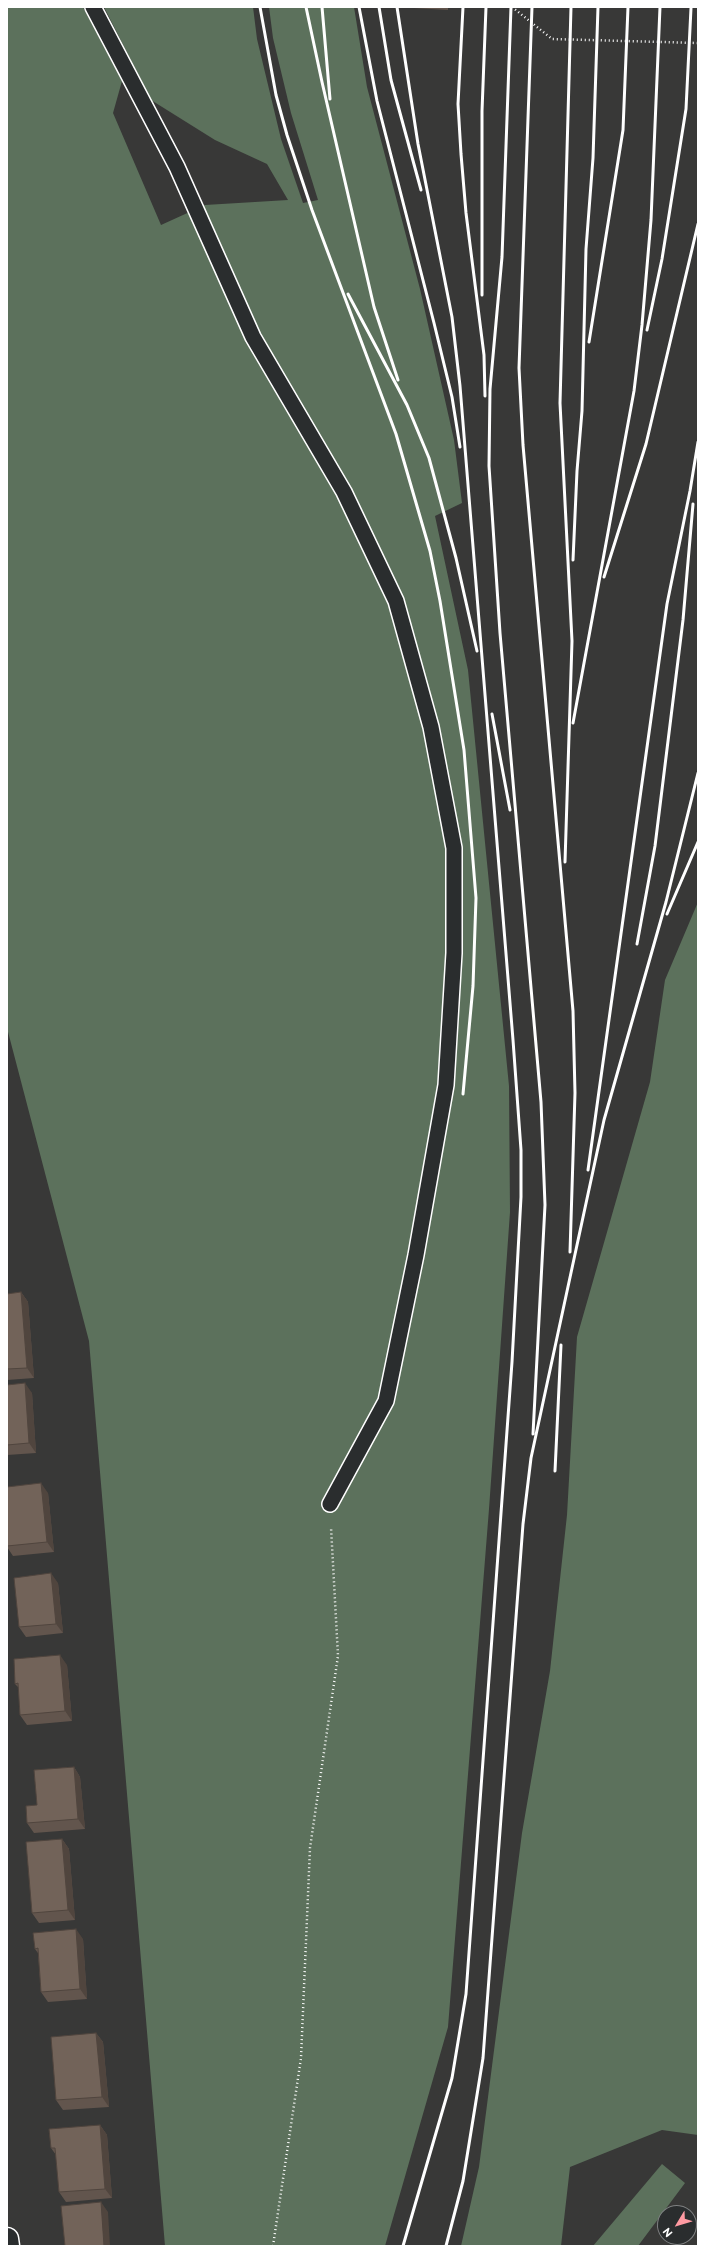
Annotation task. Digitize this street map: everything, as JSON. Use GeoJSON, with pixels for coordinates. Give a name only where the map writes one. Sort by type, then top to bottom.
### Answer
{"type":"FeatureCollection","features":[{"type":"Feature","properties":{"kind":"street"},"geometry":{"type":"LineString","coordinates":[[7,2239],[8,2246]]}},
{"type":"Feature","properties":{"kind":"lane"},"geometry":{"type":"LineString","coordinates":[[93,7],[178,167],[253,337],[344,492],[396,601],[431,727],[454,848],[454,953],[446,1085],[416,1255],[386,1401],[330,1504]]}},
{"type":"Feature","properties":{"kind":"path"},"geometry":{"type":"LineString","coordinates":[[512,7],[552,38],[698,43]]}},
{"type":"Feature","properties":{"kind":"path"},"geometry":{"type":"LineString","coordinates":[[274,2246],[301,2058],[310,1848],[338,1656],[330,1504]]}},
{"type":"Feature","properties":{"kind":"green space"},"geometry":{"type":"Polygon","coordinates":[[[7,7],[83,7],[122,81],[113,113],[161,225],[205,205],[288,200],[267,164],[215,140],[151,100],[104,7],[253,7],[257,39],[281,139],[303,203],[318,200],[291,113],[273,38],[269,7],[354,7],[367,87],[420,289],[454,440],[462,503],[435,516],[468,670],[509,1086],[510,1212],[489,1509],[448,2027],[385,2246],[165,2246],[89,1341],[7,1028],[7,7]],[[411,630],[397,636],[424,731],[448,849],[449,970],[461,972],[459,847],[411,630]]]}},
{"type":"Feature","properties":{"kind":"green space"},"geometry":{"type":"Polygon","coordinates":[[[698,902],[698,2135],[662,2130],[570,2167],[561,2246],[461,2246],[479,2167],[522,1833],[550,1671],[567,1515],[577,1337],[650,1082],[665,980],[698,902]]]}},
{"type":"Feature","properties":{"kind":"green space"},"geometry":{"type":"Polygon","coordinates":[[[662,2164],[685,2183],[669,2205],[657,2205],[657,2221],[638,2246],[593,2246],[662,2164]]]}},
{"type":"Feature","properties":{"kind":"building"},"geometry":{"type":"Polygon","coordinates":[[[21,1292],[27,1368],[7,1369],[7,1294],[21,1292]]]}},
{"type":"Feature","properties":{"kind":"building"},"geometry":{"type":"Polygon","coordinates":[[[25,1383],[29,1443],[7,1445],[7,1385],[25,1383]]]}},
{"type":"Feature","properties":{"kind":"building"},"geometry":{"type":"Polygon","coordinates":[[[41,1483],[47,1542],[7,1546],[7,1487],[41,1483]]]}},
{"type":"Feature","properties":{"kind":"building"},"geometry":{"type":"Polygon","coordinates":[[[51,1573],[56,1624],[19,1627],[14,1578],[51,1573]]]}},
{"type":"Feature","properties":{"kind":"building"},"geometry":{"type":"Polygon","coordinates":[[[60,1655],[65,1711],[20,1715],[18,1683],[15,1684],[14,1659],[60,1655]]]}},
{"type":"Feature","properties":{"kind":"building"},"geometry":{"type":"Polygon","coordinates":[[[74,1767],[78,1819],[27,1823],[26,1806],[37,1805],[34,1770],[74,1767]]]}},
{"type":"Feature","properties":{"kind":"building"},"geometry":{"type":"Polygon","coordinates":[[[62,1839],[68,1910],[32,1913],[26,1842],[62,1839]]]}},
{"type":"Feature","properties":{"kind":"building"},"geometry":{"type":"Polygon","coordinates":[[[76,1929],[80,1989],[41,1992],[38,1948],[35,1949],[33,1933],[76,1929]]]}},
{"type":"Feature","properties":{"kind":"building"},"geometry":{"type":"Polygon","coordinates":[[[96,2033],[102,2097],[56,2100],[51,2037],[96,2033]]]}},
{"type":"Feature","properties":{"kind":"building"},"geometry":{"type":"Polygon","coordinates":[[[100,2125],[105,2189],[59,2192],[55,2148],[51,2148],[49,2129],[100,2125]]]}},
{"type":"Feature","properties":{"kind":"building"},"geometry":{"type":"Polygon","coordinates":[[[101,2202],[104,2246],[65,2246],[61,2206],[101,2202]]]}},
{"type":"Feature","properties":{"kind":"railway"},"geometry":{"type":"LineString","coordinates":[[260,7],[276,95],[287,135],[312,210],[396,434],[430,551],[440,601],[464,750],[476,898],[473,986],[463,1094]]}},
{"type":"Feature","properties":{"kind":"railway"},"geometry":{"type":"LineString","coordinates":[[306,7],[374,307],[398,380]]}},
{"type":"Feature","properties":{"kind":"railway"},"geometry":{"type":"LineString","coordinates":[[322,7],[330,99]]}},
{"type":"Feature","properties":{"kind":"railway"},"geometry":{"type":"LineString","coordinates":[[359,7],[377,101],[452,397],[460,447]]}},
{"type":"Feature","properties":{"kind":"railway"},"geometry":{"type":"LineString","coordinates":[[379,7],[391,80],[421,190]]}},
{"type":"Feature","properties":{"kind":"railway"},"geometry":{"type":"LineString","coordinates":[[397,7],[418,144],[452,317],[460,386],[521,1150],[521,1197],[512,1362],[466,1994],[452,2078],[403,2246]]}},
{"type":"Feature","properties":{"kind":"railway"},"geometry":{"type":"LineString","coordinates":[[463,7],[458,104],[466,213],[484,355],[485,396]]}},
{"type":"Feature","properties":{"kind":"railway"},"geometry":{"type":"LineString","coordinates":[[482,295],[482,111],[486,7]]}},
{"type":"Feature","properties":{"kind":"railway"},"geometry":{"type":"LineString","coordinates":[[511,7],[502,257],[490,389],[489,466],[500,633],[541,1102],[545,1205],[533,1434]]}},
{"type":"Feature","properties":{"kind":"railway"},"geometry":{"type":"LineString","coordinates":[[532,7],[519,368],[523,445],[573,1011],[575,1093],[570,1252]]}},
{"type":"Feature","properties":{"kind":"railway"},"geometry":{"type":"LineString","coordinates":[[565,862],[572,641],[560,403],[571,7]]}},
{"type":"Feature","properties":{"kind":"railway"},"geometry":{"type":"LineString","coordinates":[[573,560],[577,471],[582,411],[586,249],[593,158],[598,7]]}},
{"type":"Feature","properties":{"kind":"railway"},"geometry":{"type":"LineString","coordinates":[[589,342],[623,130],[628,7]]}},
{"type":"Feature","properties":{"kind":"railway"},"geometry":{"type":"LineString","coordinates":[[573,723],[634,391],[642,325],[651,220],[660,7]]}},
{"type":"Feature","properties":{"kind":"railway"},"geometry":{"type":"LineString","coordinates":[[647,330],[662,259],[686,109],[691,8]]}},
{"type":"Feature","properties":{"kind":"railway"},"geometry":{"type":"LineString","coordinates":[[604,577],[646,444],[698,224]]}},
{"type":"Feature","properties":{"kind":"railway"},"geometry":{"type":"LineString","coordinates":[[348,294],[407,405],[429,458],[456,558],[477,651]]}},
{"type":"Feature","properties":{"kind":"railway"},"geometry":{"type":"LineString","coordinates":[[588,1170],[667,604],[690,491],[698,442]]}},
{"type":"Feature","properties":{"kind":"railway"},"geometry":{"type":"LineString","coordinates":[[637,944],[655,846],[683,620],[693,504]]}},
{"type":"Feature","properties":{"kind":"railway"},"geometry":{"type":"LineString","coordinates":[[492,714],[510,810]]}},
{"type":"Feature","properties":{"kind":"railway"},"geometry":{"type":"LineString","coordinates":[[446,2246],[463,2181],[483,2058],[523,1524],[531,1458],[604,1120],[666,902],[698,773]]}},
{"type":"Feature","properties":{"kind":"railway"},"geometry":{"type":"LineString","coordinates":[[667,914],[698,842]]}},
{"type":"Feature","properties":{"kind":"railway"},"geometry":{"type":"LineString","coordinates":[[555,1471],[561,1345]]}}]}
